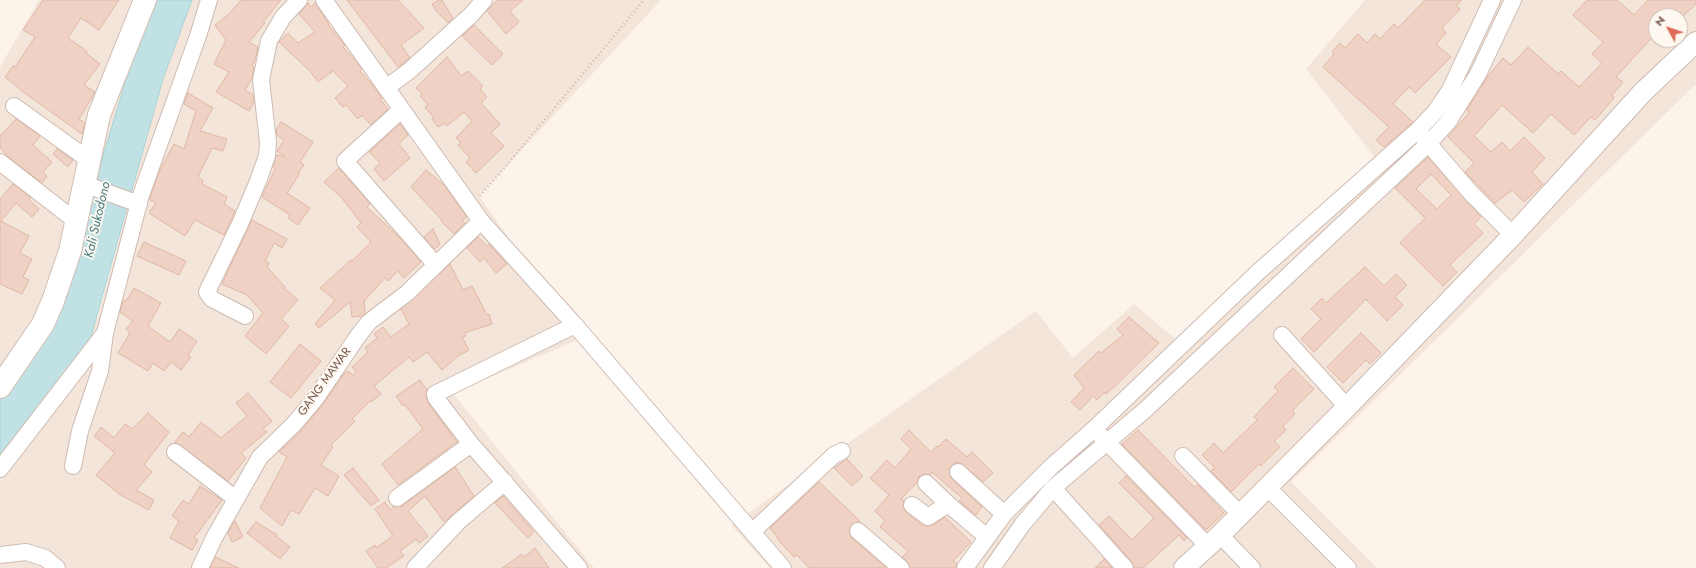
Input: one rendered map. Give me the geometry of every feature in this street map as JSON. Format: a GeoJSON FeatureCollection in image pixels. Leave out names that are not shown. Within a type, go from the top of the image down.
{"type":"FeatureCollection","features":[{"type":"Feature","properties":{"kind":"main road"},"geometry":{"type":"LineString","coordinates":[[0,387],[43,324],[70,251],[87,186],[88,160],[100,115],[145,0]]}},
{"type":"Feature","properties":{"kind":"street"},"geometry":{"type":"LineString","coordinates":[[72,466],[80,431],[100,371],[105,333],[136,203],[209,0]]}},
{"type":"Feature","properties":{"kind":"street"},"geometry":{"type":"LineString","coordinates":[[245,316],[212,299],[208,292],[243,217],[267,156],[268,142],[261,80],[269,41],[283,18],[299,0]]}},
{"type":"Feature","properties":{"kind":"street"},"geometry":{"type":"LineString","coordinates":[[324,0],[481,221],[575,325],[782,568]]}},
{"type":"Feature","properties":{"kind":"street"},"geometry":{"type":"LineString","coordinates":[[386,88],[409,72],[484,0]]}},
{"type":"Feature","properties":{"kind":"street"},"geometry":{"type":"LineString","coordinates":[[1101,436],[1145,410],[1423,137],[1435,112],[1445,99],[1492,0]]}},
{"type":"Feature","properties":{"kind":"street"},"geometry":{"type":"LineString","coordinates":[[965,568],[1004,514],[1101,436],[1257,273],[1423,137],[1448,122],[1459,108],[1478,74],[1514,0]]}},
{"type":"Feature","properties":{"kind":"street"},"geometry":{"type":"LineString","coordinates":[[1184,568],[1347,407],[1513,235],[1643,92],[1696,42]]}},
{"type":"Feature","properties":{"kind":"street"},"geometry":{"type":"LineString","coordinates":[[14,106],[88,160]]}},
{"type":"Feature","properties":{"kind":"street"},"geometry":{"type":"LineString","coordinates":[[401,110],[345,161],[436,265]]}},
{"type":"Feature","properties":{"kind":"street"},"geometry":{"type":"LineString","coordinates":[[1423,137],[1470,192],[1513,235]]}},
{"type":"Feature","properties":{"kind":"street"},"geometry":{"type":"LineString","coordinates":[[0,162],[77,222]]}},
{"type":"Feature","properties":{"kind":"street"},"geometry":{"type":"LineString","coordinates":[[87,186],[136,203]]}},
{"type":"Feature","properties":{"kind":"street","name":"GANG MAWAR"},"geometry":{"type":"LineString","coordinates":[[200,568],[260,457],[294,424],[316,398],[369,322],[407,293],[481,221]]}},
{"type":"Feature","properties":{"kind":"street"},"geometry":{"type":"LineString","coordinates":[[574,566],[505,482],[471,444],[436,398],[436,392],[575,325]]}},
{"type":"Feature","properties":{"kind":"street"},"geometry":{"type":"LineString","coordinates":[[0,469],[105,333]]}},
{"type":"Feature","properties":{"kind":"street"},"geometry":{"type":"LineString","coordinates":[[1282,335],[1347,407]]}},
{"type":"Feature","properties":{"kind":"street"},"geometry":{"type":"LineString","coordinates":[[1101,436],[1214,540],[1252,568]]}},
{"type":"Feature","properties":{"kind":"street"},"geometry":{"type":"LineString","coordinates":[[397,498],[471,444]]}},
{"type":"Feature","properties":{"kind":"street"},"geometry":{"type":"LineString","coordinates":[[752,532],[834,455],[842,451]]}},
{"type":"Feature","properties":{"kind":"street"},"geometry":{"type":"LineString","coordinates":[[175,452],[236,499]]}},
{"type":"Feature","properties":{"kind":"street"},"geometry":{"type":"LineString","coordinates":[[1183,456],[1240,514]]}},
{"type":"Feature","properties":{"kind":"street"},"geometry":{"type":"LineString","coordinates":[[992,568],[1022,525],[1054,488],[1060,470]]}},
{"type":"Feature","properties":{"kind":"street"},"geometry":{"type":"LineString","coordinates":[[958,472],[1004,514]]}},
{"type":"Feature","properties":{"kind":"street"},"geometry":{"type":"LineString","coordinates":[[415,568],[459,521],[505,482]]}},
{"type":"Feature","properties":{"kind":"street"},"geometry":{"type":"LineString","coordinates":[[926,483],[987,538]]}},
{"type":"Feature","properties":{"kind":"street"},"geometry":{"type":"LineString","coordinates":[[1267,487],[1348,568]]}},
{"type":"Feature","properties":{"kind":"street"},"geometry":{"type":"LineString","coordinates":[[1054,488],[1125,568]]}},
{"type":"Feature","properties":{"kind":"street"},"geometry":{"type":"LineString","coordinates":[[912,505],[928,517],[948,504]]}},
{"type":"Feature","properties":{"kind":"street"},"geometry":{"type":"LineString","coordinates":[[858,531],[901,568]]}},
{"type":"Feature","properties":{"kind":"street"},"geometry":{"type":"LineString","coordinates":[[0,555],[26,552],[45,558],[57,568]]}},
{"type":"Feature","properties":{"kind":"path"},"geometry":{"type":"LineString","coordinates":[[470,206],[502,171],[644,0]]}},
{"type":"Feature","properties":{"kind":"shaded area"},"geometry":{"type":"Polygon","coordinates":[[[39,0],[150,0],[78,239],[0,390],[0,67],[39,0]]]}},
{"type":"Feature","properties":{"kind":"shaded area"},"geometry":{"type":"Polygon","coordinates":[[[192,0],[661,0],[479,196],[580,339],[453,393],[594,568],[0,568],[0,460],[98,316],[163,79],[192,0]]]}},
{"type":"Feature","properties":{"kind":"shaded area"},"geometry":{"type":"Polygon","coordinates":[[[1365,0],[1696,0],[1696,84],[1291,482],[1377,568],[770,568],[731,525],[1036,311],[1073,358],[1134,304],[1179,342],[1375,158],[1306,69],[1365,0]]]}},
{"type":"Feature","properties":{"kind":"water","name":"Kali Sukodono"},"geometry":{"type":"Polygon","coordinates":[[[150,0],[192,0],[163,79],[90,340],[0,460],[0,390],[78,239],[150,0]]]}},
{"type":"Feature","properties":{"kind":"building"},"geometry":{"type":"Polygon","coordinates":[[[43,0],[119,0],[99,30],[81,18],[68,38],[87,51],[86,53],[100,64],[84,85],[95,92],[79,119],[85,123],[82,134],[5,77],[13,66],[15,67],[35,37],[23,30],[43,0]]]}},
{"type":"Feature","properties":{"kind":"building"},"geometry":{"type":"Polygon","coordinates":[[[241,0],[281,0],[263,22],[265,23],[249,42],[258,47],[252,66],[254,67],[252,78],[245,90],[253,95],[254,102],[249,111],[216,92],[229,72],[214,64],[226,40],[215,25],[229,14],[241,0]]]}},
{"type":"Feature","properties":{"kind":"building"},"geometry":{"type":"Polygon","coordinates":[[[347,0],[398,0],[424,28],[401,45],[410,58],[398,67],[347,0]]]}},
{"type":"Feature","properties":{"kind":"building"},"geometry":{"type":"Polygon","coordinates":[[[442,0],[453,18],[448,23],[437,12],[432,4],[442,0]]]}},
{"type":"Feature","properties":{"kind":"building"},"geometry":{"type":"Polygon","coordinates":[[[497,0],[523,0],[510,11],[519,22],[506,34],[487,11],[497,0]]]}},
{"type":"Feature","properties":{"kind":"building"},"geometry":{"type":"Polygon","coordinates":[[[1425,0],[1462,0],[1456,6],[1460,9],[1442,28],[1446,33],[1436,44],[1451,57],[1415,93],[1409,87],[1393,104],[1413,122],[1384,147],[1376,140],[1389,127],[1323,67],[1334,54],[1332,52],[1340,43],[1345,48],[1358,34],[1367,43],[1375,34],[1380,39],[1394,24],[1398,28],[1425,0]]]}},
{"type":"Feature","properties":{"kind":"building"},"geometry":{"type":"Polygon","coordinates":[[[1587,0],[1617,0],[1634,15],[1648,0],[1696,0],[1696,4],[1688,11],[1688,8],[1648,8],[1648,42],[1616,77],[1623,82],[1612,95],[1614,98],[1595,120],[1591,117],[1574,135],[1551,114],[1533,133],[1502,105],[1474,136],[1491,152],[1502,142],[1510,151],[1524,137],[1545,158],[1532,172],[1543,184],[1524,202],[1512,190],[1495,203],[1465,172],[1474,163],[1448,137],[1469,113],[1467,110],[1488,76],[1503,58],[1511,65],[1528,47],[1558,74],[1561,71],[1579,87],[1602,63],[1592,54],[1603,42],[1573,15],[1587,0]]]}},
{"type":"Feature","properties":{"kind":"building"},"geometry":{"type":"Polygon","coordinates":[[[308,3],[311,7],[315,3],[329,24],[328,25],[345,45],[343,47],[362,69],[360,71],[382,98],[380,99],[388,109],[371,125],[362,115],[358,119],[346,105],[343,107],[335,98],[348,86],[333,71],[318,82],[310,71],[279,42],[288,33],[298,43],[315,32],[299,14],[308,3]]]}},
{"type":"Feature","properties":{"kind":"building"},"geometry":{"type":"Polygon","coordinates":[[[474,25],[503,54],[492,65],[462,36],[474,25]]]}},
{"type":"Feature","properties":{"kind":"building"},"geometry":{"type":"Polygon","coordinates":[[[447,57],[461,76],[468,71],[483,86],[480,89],[487,97],[481,103],[500,124],[491,133],[504,146],[476,173],[466,162],[470,158],[458,145],[461,143],[456,138],[472,121],[464,112],[447,126],[444,123],[438,127],[432,119],[434,118],[425,107],[428,105],[420,96],[422,94],[416,88],[447,57]]]}},
{"type":"Feature","properties":{"kind":"building"},"geometry":{"type":"Polygon","coordinates":[[[188,93],[213,108],[200,131],[227,139],[223,151],[212,148],[198,177],[203,181],[202,184],[227,197],[224,204],[235,211],[224,235],[195,220],[185,236],[149,213],[156,203],[150,200],[150,198],[160,170],[174,144],[184,149],[196,111],[184,104],[188,93]]]}},
{"type":"Feature","properties":{"kind":"building"},"geometry":{"type":"Polygon","coordinates":[[[16,119],[40,136],[33,145],[52,162],[43,172],[47,176],[42,183],[7,156],[0,147],[0,136],[16,119]]]}},
{"type":"Feature","properties":{"kind":"building"},"geometry":{"type":"Polygon","coordinates":[[[281,122],[313,142],[300,162],[304,165],[298,174],[299,175],[287,193],[310,208],[298,225],[288,218],[290,215],[262,197],[275,169],[273,167],[276,156],[278,155],[285,157],[277,151],[284,140],[277,135],[276,130],[281,122]]]}},
{"type":"Feature","properties":{"kind":"building"},"geometry":{"type":"Polygon","coordinates":[[[400,124],[408,135],[399,144],[410,158],[384,181],[374,169],[380,163],[369,152],[400,124]]]}},
{"type":"Feature","properties":{"kind":"building"},"geometry":{"type":"Polygon","coordinates":[[[57,149],[73,160],[68,167],[53,154],[57,149]]]}},
{"type":"Feature","properties":{"kind":"building"},"geometry":{"type":"Polygon","coordinates":[[[1428,157],[1481,217],[1474,224],[1483,233],[1450,265],[1457,272],[1443,286],[1400,243],[1425,218],[1395,188],[1428,157]],[[1431,174],[1416,189],[1437,209],[1451,195],[1431,174]]]}},
{"type":"Feature","properties":{"kind":"building"},"geometry":{"type":"Polygon","coordinates":[[[339,168],[370,204],[367,207],[398,236],[421,262],[404,278],[398,271],[388,281],[385,278],[364,301],[365,313],[362,316],[352,317],[350,302],[319,328],[315,324],[335,300],[320,288],[351,260],[352,261],[371,242],[357,227],[361,223],[341,197],[324,182],[339,168]]]}},
{"type":"Feature","properties":{"kind":"building"},"geometry":{"type":"Polygon","coordinates":[[[426,170],[444,185],[467,217],[462,221],[465,223],[454,234],[411,187],[426,170]]]}},
{"type":"Feature","properties":{"kind":"building"},"geometry":{"type":"Polygon","coordinates":[[[13,184],[31,198],[29,200],[39,209],[32,217],[16,203],[1,221],[29,236],[20,253],[32,259],[23,277],[29,280],[22,294],[0,284],[0,199],[13,184]]]}},
{"type":"Feature","properties":{"kind":"building"},"geometry":{"type":"Polygon","coordinates":[[[252,220],[287,239],[282,248],[274,243],[265,261],[269,263],[267,267],[285,287],[284,288],[298,300],[281,319],[289,326],[266,354],[245,336],[263,313],[247,295],[222,284],[252,220]]]}},
{"type":"Feature","properties":{"kind":"building"},"geometry":{"type":"Polygon","coordinates":[[[433,229],[440,244],[435,249],[424,237],[433,229]]]}},
{"type":"Feature","properties":{"kind":"building"},"geometry":{"type":"Polygon","coordinates":[[[478,237],[487,246],[489,244],[507,264],[496,273],[484,258],[480,262],[467,248],[478,237]]]}},
{"type":"Feature","properties":{"kind":"building"},"geometry":{"type":"Polygon","coordinates":[[[144,242],[186,261],[179,275],[137,256],[144,242]]]}},
{"type":"Feature","properties":{"kind":"building"},"geometry":{"type":"Polygon","coordinates":[[[450,264],[463,290],[472,286],[487,315],[489,314],[492,324],[464,333],[466,336],[462,337],[469,350],[458,356],[442,370],[427,352],[413,362],[409,357],[374,386],[381,394],[371,402],[370,401],[352,419],[355,421],[331,445],[333,447],[321,465],[339,476],[328,496],[315,488],[299,514],[291,510],[282,526],[260,508],[287,457],[279,452],[301,431],[323,404],[344,374],[347,371],[353,375],[356,372],[352,367],[368,352],[365,348],[377,338],[374,334],[383,327],[391,337],[409,324],[401,309],[450,264]]]}},
{"type":"Feature","properties":{"kind":"building"},"geometry":{"type":"Polygon","coordinates":[[[1365,267],[1384,286],[1396,274],[1407,285],[1395,297],[1403,305],[1387,321],[1366,299],[1314,352],[1301,339],[1321,319],[1311,309],[1322,298],[1326,303],[1365,267]]]}},
{"type":"Feature","properties":{"kind":"building"},"geometry":{"type":"Polygon","coordinates":[[[134,288],[161,303],[148,326],[168,341],[171,341],[179,329],[197,341],[188,355],[191,357],[181,370],[171,362],[164,371],[153,363],[148,371],[118,353],[130,333],[126,329],[133,321],[120,312],[123,300],[126,301],[134,288]]]}},
{"type":"Feature","properties":{"kind":"building"},"geometry":{"type":"Polygon","coordinates":[[[1129,317],[1159,343],[1106,394],[1105,392],[1097,400],[1093,396],[1080,410],[1071,402],[1084,388],[1074,375],[1099,351],[1101,353],[1123,335],[1117,329],[1129,317]]]}},
{"type":"Feature","properties":{"kind":"building"},"geometry":{"type":"Polygon","coordinates":[[[1361,333],[1381,353],[1370,364],[1366,360],[1343,383],[1327,367],[1361,333]]]}},
{"type":"Feature","properties":{"kind":"building"},"geometry":{"type":"Polygon","coordinates":[[[300,344],[321,361],[291,398],[270,382],[300,344]]]}},
{"type":"Feature","properties":{"kind":"building"},"geometry":{"type":"Polygon","coordinates":[[[1293,368],[1314,389],[1292,411],[1295,414],[1283,426],[1286,430],[1274,441],[1280,447],[1261,466],[1259,464],[1231,492],[1211,471],[1215,468],[1202,455],[1214,443],[1223,453],[1257,420],[1254,417],[1278,391],[1274,387],[1293,368]]]}},
{"type":"Feature","properties":{"kind":"building"},"geometry":{"type":"Polygon","coordinates":[[[420,380],[427,390],[426,396],[428,403],[457,442],[398,485],[382,464],[423,429],[405,405],[403,406],[396,396],[420,380]]]}},
{"type":"Feature","properties":{"kind":"building"},"geometry":{"type":"Polygon","coordinates":[[[248,393],[272,421],[263,429],[267,432],[241,453],[246,458],[228,481],[175,442],[183,432],[189,437],[201,422],[221,438],[247,416],[236,403],[248,393]]]}},
{"type":"Feature","properties":{"kind":"building"},"geometry":{"type":"Polygon","coordinates":[[[148,413],[169,432],[144,465],[152,472],[136,490],[154,500],[149,510],[119,494],[96,475],[115,453],[94,436],[101,427],[114,438],[125,424],[132,429],[148,413]]]}},
{"type":"Feature","properties":{"kind":"building"},"geometry":{"type":"Polygon","coordinates":[[[909,430],[931,452],[946,439],[967,457],[972,452],[993,473],[983,482],[960,463],[955,463],[949,470],[952,479],[982,507],[976,515],[959,501],[962,498],[932,472],[930,475],[924,474],[919,476],[917,482],[901,499],[904,501],[903,508],[906,512],[922,525],[933,525],[945,517],[971,542],[953,561],[957,564],[956,568],[910,568],[907,561],[902,557],[908,551],[880,527],[885,521],[875,511],[889,495],[870,478],[887,460],[895,468],[911,449],[901,439],[909,430]]]}},
{"type":"Feature","properties":{"kind":"building"},"geometry":{"type":"Polygon","coordinates":[[[1138,430],[1194,487],[1198,485],[1224,513],[1206,530],[1122,444],[1138,430]]]}},
{"type":"Feature","properties":{"kind":"building"},"geometry":{"type":"Polygon","coordinates":[[[847,459],[863,476],[852,486],[834,468],[847,459]]]}},
{"type":"Feature","properties":{"kind":"building"},"geometry":{"type":"Polygon","coordinates":[[[455,467],[474,496],[444,522],[425,496],[408,511],[428,536],[419,543],[416,539],[400,551],[404,556],[386,568],[378,568],[366,551],[375,545],[376,548],[393,536],[375,509],[385,502],[390,510],[393,507],[402,506],[455,467]]]}},
{"type":"Feature","properties":{"kind":"building"},"geometry":{"type":"Polygon","coordinates":[[[353,468],[379,500],[371,506],[344,475],[353,468]]]}},
{"type":"Feature","properties":{"kind":"building"},"geometry":{"type":"Polygon","coordinates":[[[1126,476],[1187,538],[1184,541],[1179,535],[1143,568],[1134,568],[1132,562],[1099,525],[1109,516],[1132,540],[1154,518],[1119,483],[1126,476]]]}},
{"type":"Feature","properties":{"kind":"building"},"geometry":{"type":"Polygon","coordinates":[[[819,482],[860,521],[851,525],[849,530],[852,538],[886,568],[809,568],[797,555],[794,557],[777,539],[778,538],[770,528],[819,482]]]}},
{"type":"Feature","properties":{"kind":"building"},"geometry":{"type":"Polygon","coordinates":[[[200,486],[222,500],[194,538],[198,540],[192,550],[170,538],[179,521],[172,516],[183,500],[189,504],[200,486]]]}},
{"type":"Feature","properties":{"kind":"building"},"geometry":{"type":"Polygon","coordinates":[[[503,496],[534,532],[528,538],[495,503],[503,496]]]}},
{"type":"Feature","properties":{"kind":"building"},"geometry":{"type":"Polygon","coordinates":[[[235,521],[243,537],[232,542],[228,533],[235,521]]]}},
{"type":"Feature","properties":{"kind":"building"},"geometry":{"type":"Polygon","coordinates":[[[256,522],[277,535],[276,536],[290,547],[280,559],[247,533],[256,522]]]}},
{"type":"Feature","properties":{"kind":"building"},"geometry":{"type":"Polygon","coordinates":[[[535,548],[549,568],[502,568],[522,554],[524,557],[535,548]]]}},
{"type":"Feature","properties":{"kind":"building"},"geometry":{"type":"Polygon","coordinates":[[[215,557],[239,568],[210,568],[215,557]]]}},
{"type":"Feature","properties":{"kind":"building"},"geometry":{"type":"Polygon","coordinates":[[[1104,559],[1112,568],[1095,568],[1104,559]]]}}]}
